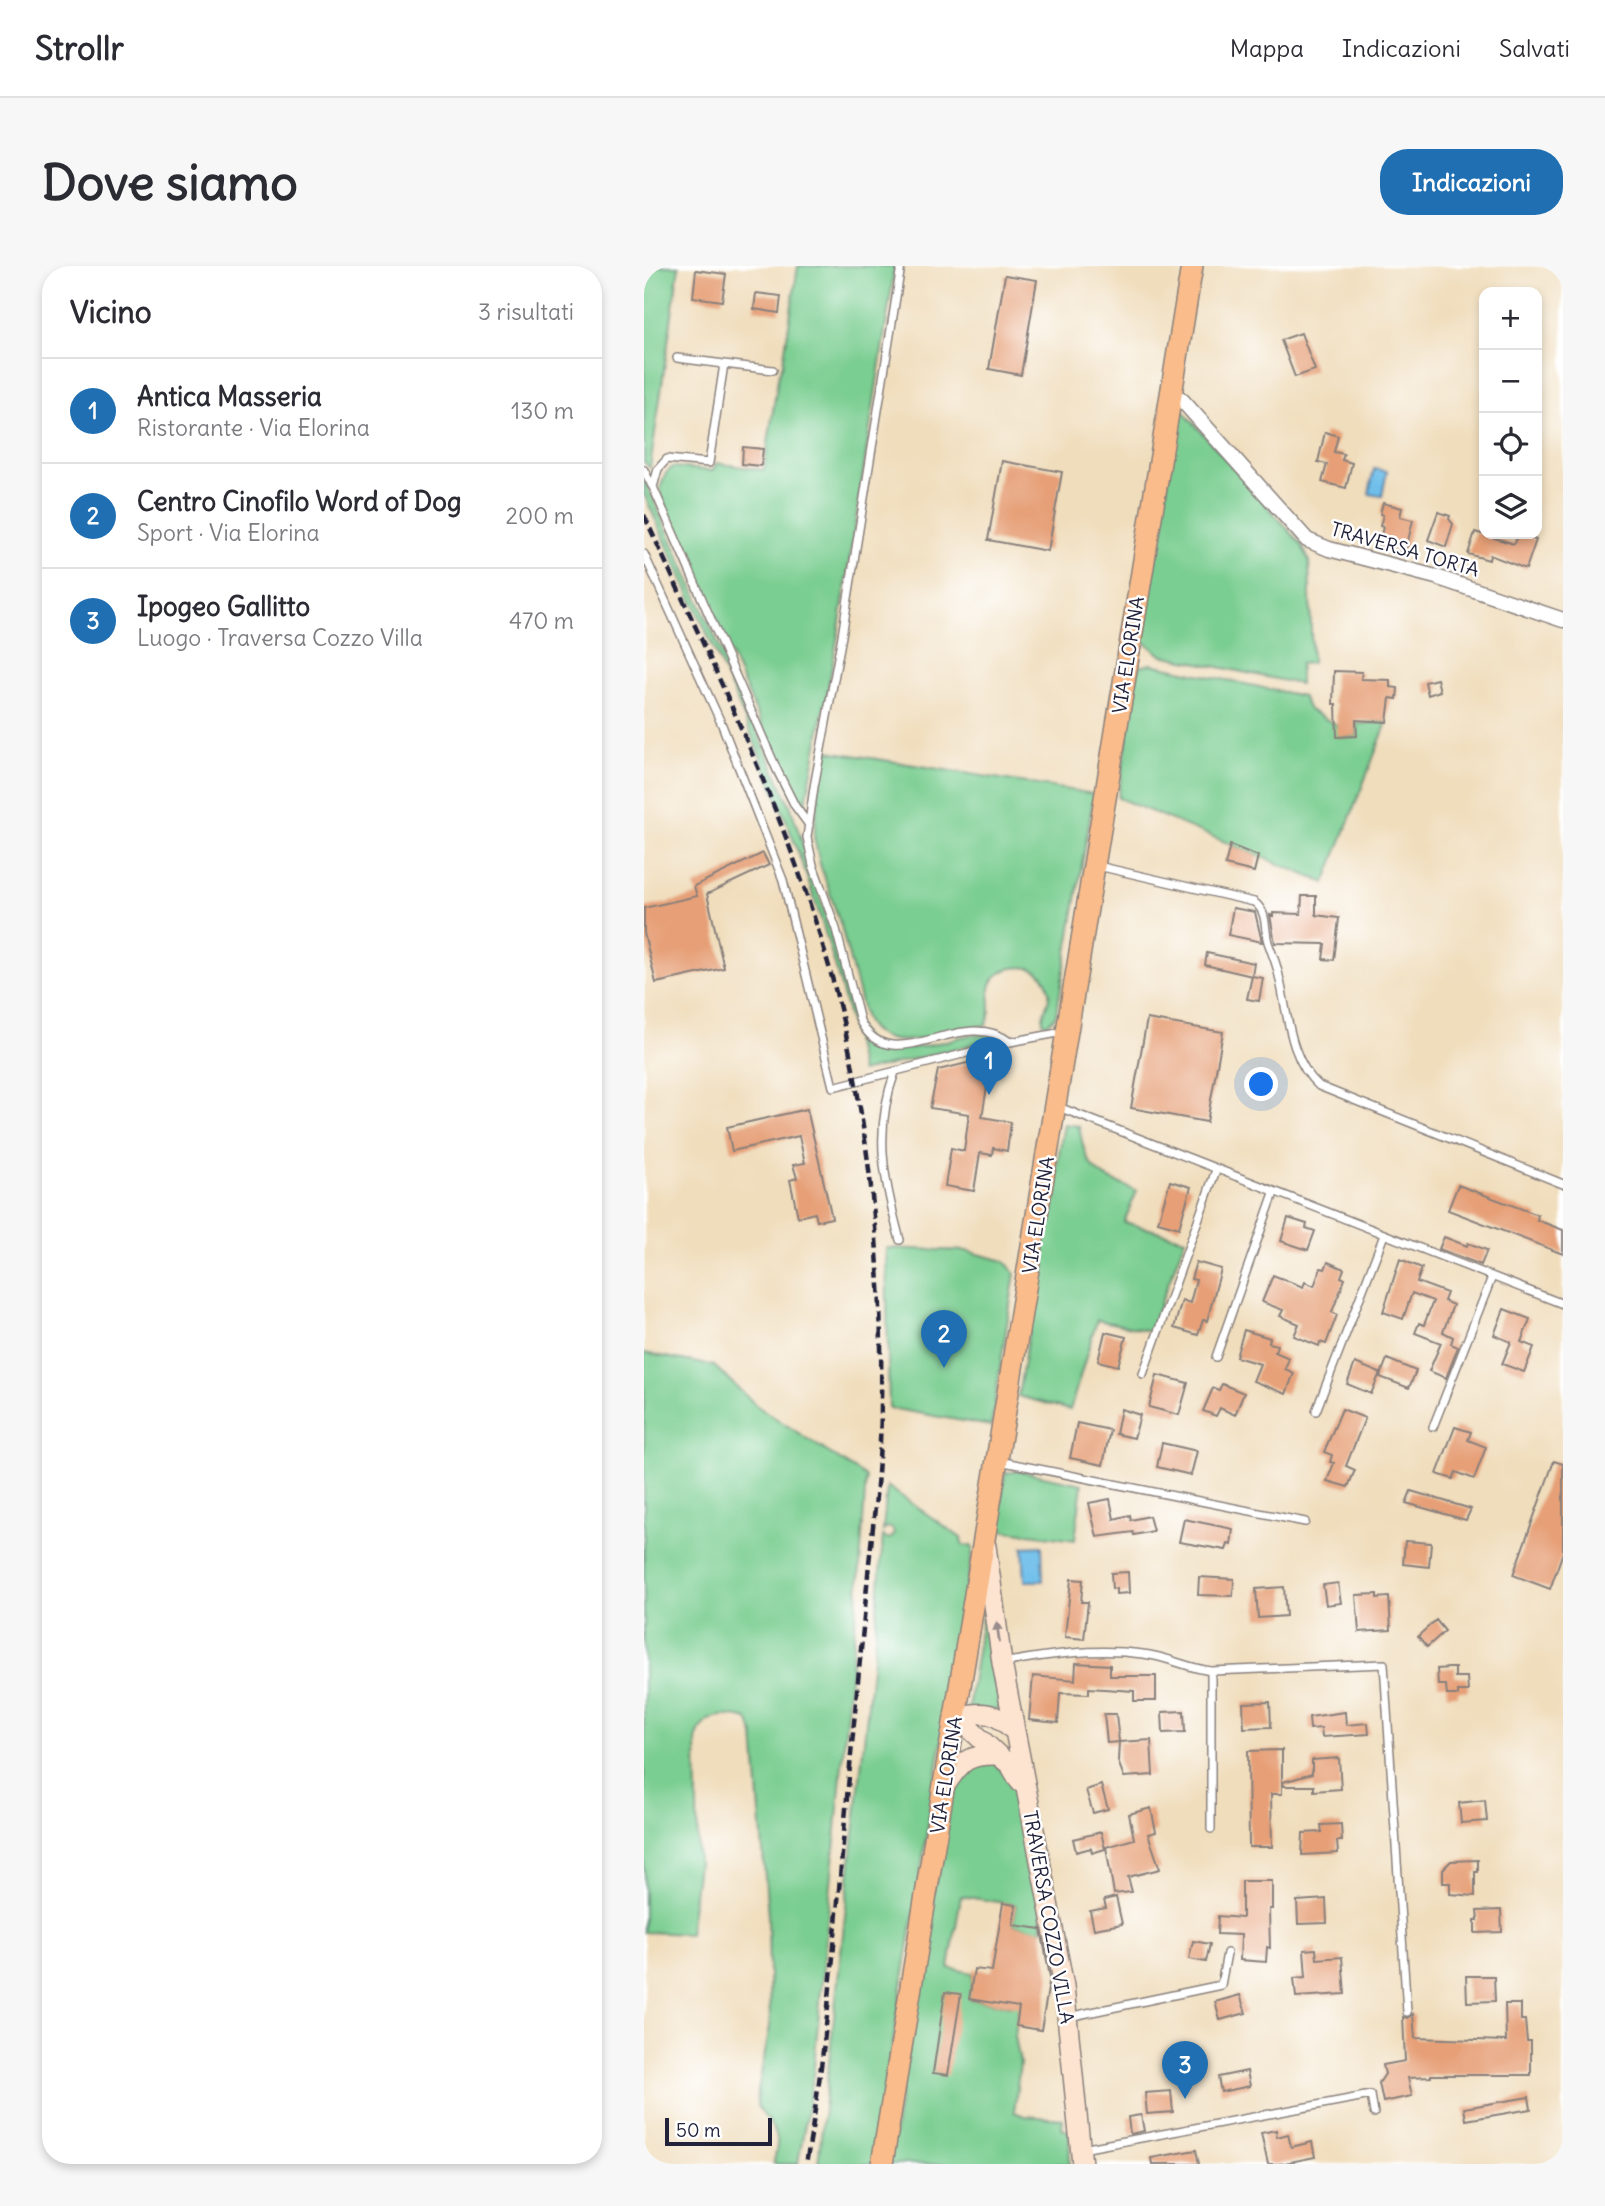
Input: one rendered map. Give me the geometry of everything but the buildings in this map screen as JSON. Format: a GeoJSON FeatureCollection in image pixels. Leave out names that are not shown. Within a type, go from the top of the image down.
{"type":"FeatureCollection","features":[{"type":"Feature","properties":{"kind":"main road","name":"VIA ELORINA"},"geometry":{"type":"LineString","coordinates":[[882,2164],[1192,266]]}},
{"type":"Feature","properties":{"kind":"street","name":"TRAVERSA TORTA"},"geometry":{"type":"LineString","coordinates":[[1171,393],[1181,399],[1307,540],[1329,549],[1436,576],[1563,620]]}},
{"type":"Feature","properties":{"kind":"street","name":"TRAVERSA COZZO VILLA"},"geometry":{"type":"LineString","coordinates":[[985,1539],[1002,1663],[1064,1986],[1081,2157]]}},
{"type":"Feature","properties":{"kind":"street"},"geometry":{"type":"LineString","coordinates":[[956,1716],[986,1712],[998,1716],[1015,1732]]}},
{"type":"Feature","properties":{"kind":"street"},"geometry":{"type":"LineString","coordinates":[[956,1716],[1010,1765],[1027,1796]]}},
{"type":"Feature","properties":{"kind":"street"},"geometry":{"type":"LineString","coordinates":[[944,1787],[958,1765],[982,1755],[998,1755]]}},
{"type":"Feature","properties":{"kind":"lane"},"geometry":{"type":"LineString","coordinates":[[901,266],[807,837],[813,864],[836,929],[860,1021],[866,1033],[876,1041],[891,1046],[906,1046],[974,1030],[991,1031],[1010,1042]]}},
{"type":"Feature","properties":{"kind":"lane"},"geometry":{"type":"LineString","coordinates":[[677,358],[773,370]]}},
{"type":"Feature","properties":{"kind":"lane"},"geometry":{"type":"LineString","coordinates":[[653,487],[658,469],[667,459],[709,463],[724,364]]}},
{"type":"Feature","properties":{"kind":"lane"},"geometry":{"type":"LineString","coordinates":[[644,470],[777,770],[795,806],[809,825]]}},
{"type":"Feature","properties":{"kind":"lane"},"geometry":{"type":"LineString","coordinates":[[644,554],[722,725],[777,862],[833,1087],[1010,1042],[1067,1031]]}},
{"type":"Feature","properties":{"kind":"lane"},"geometry":{"type":"LineString","coordinates":[[1094,865],[1254,902],[1264,913],[1268,940],[1277,967],[1296,1053],[1310,1077],[1319,1086],[1563,1184]]}},
{"type":"Feature","properties":{"kind":"lane"},"geometry":{"type":"LineString","coordinates":[[895,1072],[887,1095],[882,1133],[886,1187],[901,1240]]}},
{"type":"Feature","properties":{"kind":"lane"},"geometry":{"type":"LineString","coordinates":[[1055,1106],[1563,1304]]}},
{"type":"Feature","properties":{"kind":"lane"},"geometry":{"type":"LineString","coordinates":[[1143,1374],[1216,1170]]}},
{"type":"Feature","properties":{"kind":"lane"},"geometry":{"type":"LineString","coordinates":[[1216,1357],[1274,1193]]}},
{"type":"Feature","properties":{"kind":"lane"},"geometry":{"type":"LineString","coordinates":[[1316,1412],[1384,1235]]}},
{"type":"Feature","properties":{"kind":"lane"},"geometry":{"type":"LineString","coordinates":[[1433,1427],[1492,1277]]}},
{"type":"Feature","properties":{"kind":"lane"},"geometry":{"type":"LineString","coordinates":[[998,1461],[1306,1522]]}},
{"type":"Feature","properties":{"kind":"lane"},"geometry":{"type":"LineString","coordinates":[[1002,1663],[1076,1652],[1143,1654],[1211,1671],[1384,1664],[1407,2012]]}},
{"type":"Feature","properties":{"kind":"lane"},"geometry":{"type":"LineString","coordinates":[[1210,1829],[1211,1671]]}},
{"type":"Feature","properties":{"kind":"lane"},"geometry":{"type":"LineString","coordinates":[[1068,2017],[1221,1985],[1227,1953]]}},
{"type":"Feature","properties":{"kind":"lane"},"geometry":{"type":"LineString","coordinates":[[1081,2157],[1371,2095],[1374,2113]]}},
{"type":"Feature","properties":{"kind":"green space"},"geometry":{"type":"Polygon","coordinates":[[[644,266],[679,266],[650,468],[644,462],[644,266]]]}},
{"type":"Feature","properties":{"kind":"green space"},"geometry":{"type":"Polygon","coordinates":[[[798,266],[895,266],[838,635],[806,802],[801,803],[781,769],[660,493],[665,475],[673,467],[713,471],[716,463],[764,470],[798,266]]]}},
{"type":"Feature","properties":{"kind":"green space"},"geometry":{"type":"Polygon","coordinates":[[[1182,410],[1301,544],[1309,560],[1312,663],[1300,664],[1300,684],[1161,655],[1142,640],[1179,413],[1182,410]]]}},
{"type":"Feature","properties":{"kind":"green space"},"geometry":{"type":"Polygon","coordinates":[[[644,478],[790,805],[828,922],[856,1025],[865,1038],[878,1046],[892,1049],[908,1049],[974,1035],[993,1036],[995,1039],[861,1072],[844,996],[797,849],[739,706],[644,494],[644,478]]]}},
{"type":"Feature","properties":{"kind":"green space"},"geometry":{"type":"Polygon","coordinates":[[[1151,664],[1302,696],[1309,710],[1337,725],[1338,737],[1357,736],[1357,724],[1387,722],[1325,883],[1118,798],[1139,666],[1151,664]]]}},
{"type":"Feature","properties":{"kind":"green space"},"geometry":{"type":"Polygon","coordinates":[[[828,751],[1094,794],[1058,1005],[1055,1017],[1047,1024],[1043,1022],[1049,1000],[1046,982],[1035,970],[1018,967],[1008,969],[993,981],[986,1025],[903,1041],[888,1039],[875,1032],[865,1019],[814,837],[819,787],[828,751]]]}},
{"type":"Feature","properties":{"kind":"green space"},"geometry":{"type":"Polygon","coordinates":[[[1064,1124],[1079,1126],[1086,1153],[1095,1169],[1111,1180],[1137,1191],[1124,1222],[1185,1239],[1150,1331],[1097,1320],[1070,1410],[1018,1396],[1064,1124]]]}},
{"type":"Feature","properties":{"kind":"green space"},"geometry":{"type":"Polygon","coordinates":[[[886,1248],[967,1251],[1004,1261],[1015,1273],[991,1426],[889,1408],[886,1248]]]}},
{"type":"Feature","properties":{"kind":"green space"},"geometry":{"type":"Polygon","coordinates":[[[644,1353],[714,1366],[757,1406],[866,1477],[859,1581],[813,2077],[798,2164],[773,2164],[777,2138],[757,2106],[770,2027],[768,1916],[754,1735],[748,1719],[715,1717],[703,1725],[696,1741],[698,1864],[689,1934],[644,1932],[644,1353]]]}},
{"type":"Feature","properties":{"kind":"green space"},"geometry":{"type":"Polygon","coordinates":[[[1019,1471],[1082,1484],[1075,1540],[998,1530],[1005,1473],[1019,1471]]]}},
{"type":"Feature","properties":{"kind":"green space"},"geometry":{"type":"Polygon","coordinates":[[[887,1486],[961,1538],[962,1544],[971,1545],[973,1549],[873,2164],[818,2164],[874,1649],[883,1536],[888,1539],[893,1537],[894,1533],[892,1528],[887,1527],[883,1531],[887,1486]]]}},
{"type":"Feature","properties":{"kind":"green space"},"geometry":{"type":"Polygon","coordinates":[[[983,1612],[986,1612],[1006,1710],[968,1709],[983,1612]]]}},
{"type":"Feature","properties":{"kind":"green space"},"geometry":{"type":"Polygon","coordinates":[[[993,1762],[1014,1782],[1042,1912],[1042,1930],[1013,1925],[1016,1905],[961,1896],[949,1968],[973,1973],[970,1999],[1010,2006],[1019,2004],[1015,2036],[1020,2063],[1014,2112],[1025,2116],[1063,2119],[1062,2129],[1069,2131],[1070,2164],[889,2164],[950,1793],[963,1769],[993,1762]]]}},
{"type":"Feature","properties":{"kind":"water"},"geometry":{"type":"Polygon","coordinates":[[[1374,469],[1387,471],[1382,496],[1369,494],[1374,469]]]}},
{"type":"Feature","properties":{"kind":"water"},"geometry":{"type":"Polygon","coordinates":[[[1042,1546],[1043,1581],[1025,1581],[1023,1547],[1042,1546]]]}},
{"type":"Feature","properties":{"kind":"railway"},"geometry":{"type":"LineString","coordinates":[[644,515],[758,768],[807,897],[845,1030],[862,1122],[874,1215],[881,1355],[879,1462],[827,2016],[806,2164]]}},
{"type":"Feature","properties":{"kind":"place","name":"Antica Masseria"},"geometry":{"type":"Point","coordinates":[989,1095]}},
{"type":"Feature","properties":{"kind":"place","name":"Centro Cinofilo Word of Dog"},"geometry":{"type":"Point","coordinates":[944,1368]}},
{"type":"Feature","properties":{"kind":"place","name":"Ipogeo Gallitto"},"geometry":{"type":"Point","coordinates":[1185,2099]}}]}
